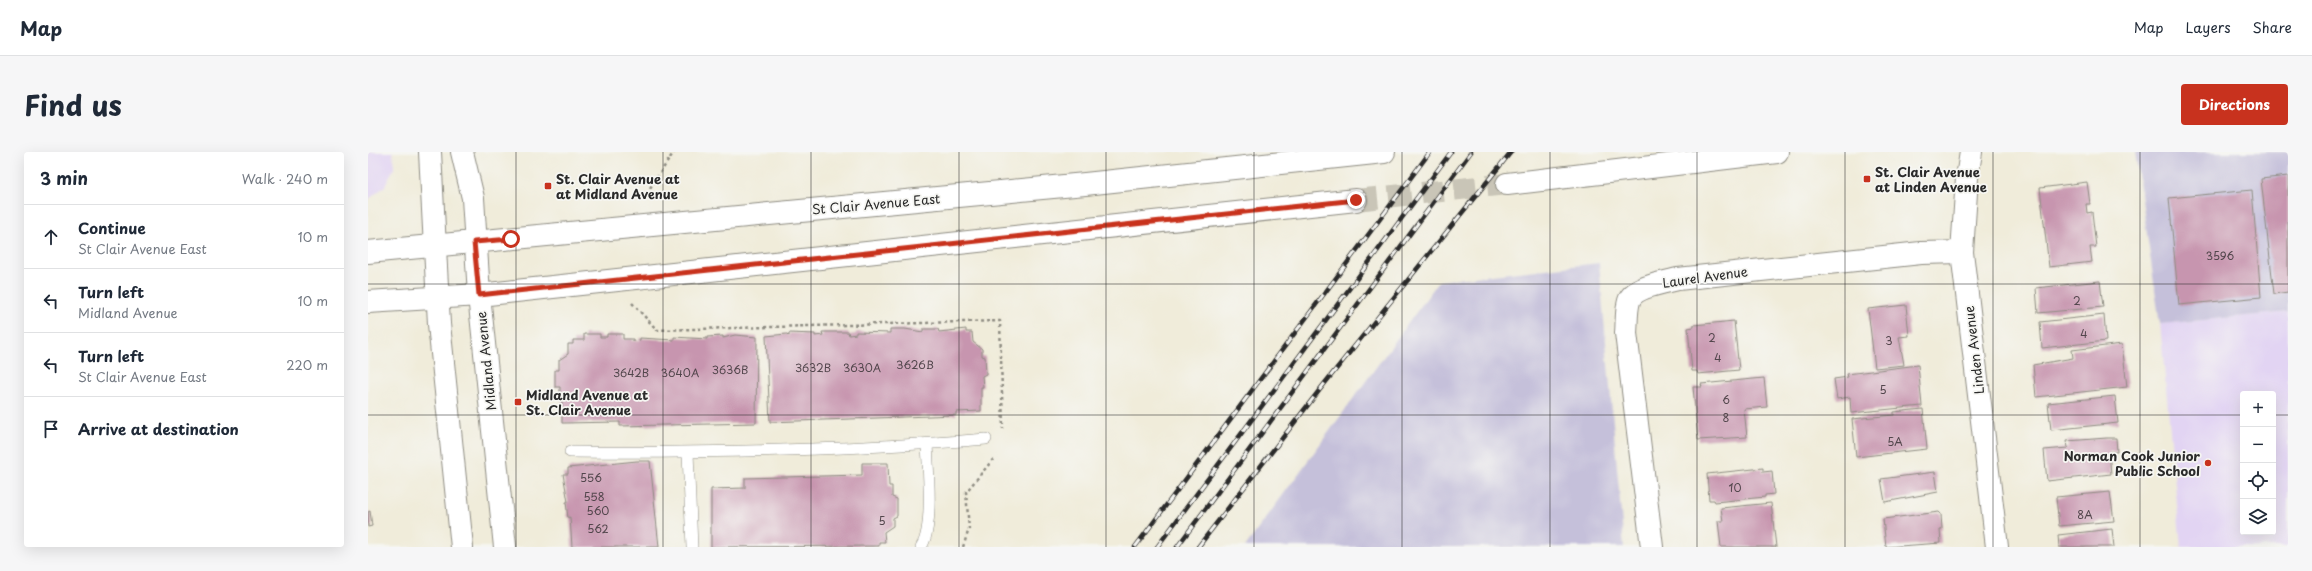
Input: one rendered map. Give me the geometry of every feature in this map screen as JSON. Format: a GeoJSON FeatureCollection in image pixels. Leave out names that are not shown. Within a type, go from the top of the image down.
{"type":"FeatureCollection","features":[{"type":"Feature","properties":{"kind":"main road"},"geometry":{"type":"LineString","coordinates":[[430,152],[437,299],[462,547]]}},
{"type":"Feature","properties":{"kind":"main road","name":"Midland Avenue"},"geometry":{"type":"LineString","coordinates":[[462,152],[473,198],[474,242],[505,547]]}},
{"type":"Feature","properties":{"kind":"main road","name":"St Clair Avenue East"},"geometry":{"type":"LineString","coordinates":[[368,252],[1085,184],[1384,152]]}},
{"type":"Feature","properties":{"kind":"main road"},"geometry":{"type":"LineString","coordinates":[[1507,184],[1777,152]]}},
{"type":"Feature","properties":{"kind":"main road","name":"Linden Avenue"},"geometry":{"type":"LineString","coordinates":[[1971,152],[1967,178],[1962,252],[1996,547]]}},
{"type":"Feature","properties":{"kind":"main road"},"geometry":{"type":"LineString","coordinates":[[368,302],[437,299],[479,295],[1356,200]]}},
{"type":"Feature","properties":{"kind":"main road","name":"Laurel Avenue"},"geometry":{"type":"LineString","coordinates":[[1652,547],[1626,333],[1629,301],[1634,294],[1652,285],[1678,278],[1921,253],[1962,252]]}},
{"type":"Feature","properties":{"kind":"lane"},"geometry":{"type":"LineString","coordinates":[[570,452],[688,453],[928,444],[986,439]]}},
{"type":"Feature","properties":{"kind":"lane"},"geometry":{"type":"LineString","coordinates":[[921,547],[925,541],[929,516],[928,444]]}},
{"type":"Feature","properties":{"kind":"lane"},"geometry":{"type":"LineString","coordinates":[[688,453],[692,547]]}},
{"type":"Feature","properties":{"kind":"path"},"geometry":{"type":"LineString","coordinates":[[650,188],[674,152]]}},
{"type":"Feature","properties":{"kind":"path"},"geometry":{"type":"LineString","coordinates":[[632,302],[657,330],[1000,321],[1003,430]]}},
{"type":"Feature","properties":{"kind":"path"},"geometry":{"type":"LineString","coordinates":[[963,547],[969,529],[966,492],[999,454]]}},
{"type":"Feature","properties":{"kind":"shaded area"},"geometry":{"type":"Polygon","coordinates":[[[368,152],[393,152],[394,168],[385,186],[368,200],[368,152]]]}},
{"type":"Feature","properties":{"kind":"shaded area"},"geometry":{"type":"Polygon","coordinates":[[[2135,152],[2288,152],[2288,312],[2160,324],[2135,152]]]}},
{"type":"Feature","properties":{"kind":"shaded area"},"geometry":{"type":"Polygon","coordinates":[[[1599,263],[1624,547],[1245,547],[1439,281],[1599,263]]]}},
{"type":"Feature","properties":{"kind":"shaded area","name":"Norman Cook Junior Public School"},"geometry":{"type":"Polygon","coordinates":[[[2288,312],[2288,547],[2181,547],[2160,324],[2288,312]]]}},
{"type":"Feature","properties":{"kind":"building"},"geometry":{"type":"Polygon","coordinates":[[[2288,176],[2288,292],[2274,294],[2261,179],[2288,176]]]}},
{"type":"Feature","properties":{"kind":"building"},"geometry":{"type":"Polygon","coordinates":[[[2087,182],[2090,204],[2086,204],[2087,213],[2092,212],[2096,247],[2090,247],[2092,262],[2049,267],[2040,188],[2087,182]]]}},
{"type":"Feature","properties":{"kind":"building"},"geometry":{"type":"Polygon","coordinates":[[[2252,190],[2261,297],[2179,305],[2169,198],[2252,190]]]}},
{"type":"Feature","properties":{"kind":"building"},"geometry":{"type":"Polygon","coordinates":[[[2100,281],[2103,307],[2038,313],[2036,288],[2100,281]]]}},
{"type":"Feature","properties":{"kind":"building"},"geometry":{"type":"Polygon","coordinates":[[[1906,305],[1909,336],[1899,337],[1904,365],[1875,368],[1868,309],[1906,305]]]}},
{"type":"Feature","properties":{"kind":"building"},"geometry":{"type":"Polygon","coordinates":[[[2104,315],[2106,341],[2042,348],[2040,322],[2104,315]]]}},
{"type":"Feature","properties":{"kind":"building"},"geometry":{"type":"Polygon","coordinates":[[[1734,321],[1739,370],[1698,374],[1697,371],[1692,371],[1688,328],[1694,327],[1694,325],[1734,321]]]}},
{"type":"Feature","properties":{"kind":"building"},"geometry":{"type":"Polygon","coordinates":[[[890,329],[905,329],[923,332],[923,329],[938,329],[939,332],[966,329],[966,332],[972,332],[973,342],[982,349],[982,356],[985,357],[986,374],[982,376],[983,387],[981,387],[981,411],[956,412],[956,415],[770,422],[766,336],[787,334],[789,336],[789,333],[815,334],[815,336],[823,335],[822,332],[848,332],[849,335],[856,334],[856,332],[890,333],[890,329]]]}},
{"type":"Feature","properties":{"kind":"building"},"geometry":{"type":"Polygon","coordinates":[[[584,334],[600,334],[600,337],[607,337],[607,334],[623,334],[623,339],[633,339],[633,341],[640,340],[640,338],[674,340],[674,337],[707,339],[707,337],[723,336],[723,338],[735,335],[757,337],[756,423],[620,426],[620,422],[562,423],[562,400],[560,400],[560,387],[555,387],[555,370],[559,370],[559,360],[568,354],[568,344],[573,344],[573,340],[584,340],[584,334]]]}},
{"type":"Feature","properties":{"kind":"building"},"geometry":{"type":"Polygon","coordinates":[[[2122,344],[2127,387],[2036,397],[2033,365],[2073,358],[2072,350],[2122,344]]]}},
{"type":"Feature","properties":{"kind":"building"},"geometry":{"type":"Polygon","coordinates":[[[1918,365],[1922,406],[1851,413],[1850,397],[1837,399],[1834,379],[1848,377],[1847,374],[1918,365]]]}},
{"type":"Feature","properties":{"kind":"building"},"geometry":{"type":"Polygon","coordinates":[[[1764,378],[1767,407],[1744,409],[1747,437],[1698,440],[1693,387],[1702,387],[1701,384],[1764,378]]]}},
{"type":"Feature","properties":{"kind":"building"},"geometry":{"type":"Polygon","coordinates":[[[2115,396],[2118,423],[2051,430],[2048,403],[2115,396]]]}},
{"type":"Feature","properties":{"kind":"building"},"geometry":{"type":"Polygon","coordinates":[[[1923,409],[1927,449],[1856,457],[1852,419],[1894,415],[1894,412],[1923,409]]]}},
{"type":"Feature","properties":{"kind":"building"},"geometry":{"type":"Polygon","coordinates":[[[2116,438],[2117,452],[2109,452],[2111,474],[2047,481],[2044,450],[2068,448],[2067,441],[2116,438]]]}},
{"type":"Feature","properties":{"kind":"building"},"geometry":{"type":"Polygon","coordinates":[[[650,461],[659,547],[572,547],[570,517],[568,518],[566,502],[568,502],[563,474],[568,474],[568,468],[650,461]]]}},
{"type":"Feature","properties":{"kind":"building"},"geometry":{"type":"Polygon","coordinates":[[[862,463],[888,463],[889,486],[892,486],[892,497],[897,499],[897,516],[893,518],[893,526],[884,532],[885,542],[879,542],[879,546],[711,547],[711,489],[745,488],[745,478],[862,475],[862,463]]]}},
{"type":"Feature","properties":{"kind":"building"},"geometry":{"type":"Polygon","coordinates":[[[1763,468],[1763,472],[1772,471],[1774,494],[1765,495],[1765,497],[1715,502],[1714,500],[1709,500],[1707,474],[1763,468]]]}},
{"type":"Feature","properties":{"kind":"building"},"geometry":{"type":"Polygon","coordinates":[[[1935,472],[1938,492],[1885,502],[1881,479],[1935,472]]]}},
{"type":"Feature","properties":{"kind":"building"},"geometry":{"type":"Polygon","coordinates":[[[2110,492],[2114,521],[2059,526],[2056,497],[2110,492]]]}},
{"type":"Feature","properties":{"kind":"building"},"geometry":{"type":"Polygon","coordinates":[[[1771,503],[1776,547],[1721,547],[1718,521],[1723,521],[1721,508],[1771,503]]]}},
{"type":"Feature","properties":{"kind":"building"},"geometry":{"type":"Polygon","coordinates":[[[370,511],[372,526],[368,527],[368,512],[370,511]]]}},
{"type":"Feature","properties":{"kind":"building"},"geometry":{"type":"Polygon","coordinates":[[[1939,512],[1941,514],[1942,529],[1940,529],[1941,543],[1886,547],[1883,519],[1939,512]]]}},
{"type":"Feature","properties":{"kind":"building"},"geometry":{"type":"Polygon","coordinates":[[[2112,529],[2114,547],[2059,547],[2058,535],[2112,529]]]}},
{"type":"Feature","properties":{"kind":"tunnel"},"geometry":{"type":"LineString","coordinates":[[1356,200],[1507,184]]}},
{"type":"Feature","properties":{"kind":"railway"},"geometry":{"type":"LineString","coordinates":[[1135,547],[1430,152]]}},
{"type":"Feature","properties":{"kind":"railway"},"geometry":{"type":"LineString","coordinates":[[1157,547],[1451,152]]}},
{"type":"Feature","properties":{"kind":"railway"},"geometry":{"type":"LineString","coordinates":[[1177,547],[1471,152]]}},
{"type":"Feature","properties":{"kind":"railway"},"geometry":{"type":"LineString","coordinates":[[1198,547],[1325,383],[1511,152]]}},
{"type":"Feature","properties":{"kind":"place","name":"St. Clair Avenue at Linden Avenue"},"geometry":{"type":"Point","coordinates":[1867,179]}},
{"type":"Feature","properties":{"kind":"place","name":"St. Clair Avenue at at Midland Avenue"},"geometry":{"type":"Point","coordinates":[548,186]}},
{"type":"Feature","properties":{"kind":"place","name":"Midland Avenue at St. Clair Avenue"},"geometry":{"type":"Point","coordinates":[518,402]}},
{"type":"Feature","properties":{"kind":"place","name":"Norman Cook Junior Public School"},"geometry":{"type":"Point","coordinates":[2208,463]}},
{"type":"Feature","properties":{"kind":"route"},"geometry":{"type":"LineString","coordinates":[[511,239],[474,242],[479,295],[1356,200]]}}]}
